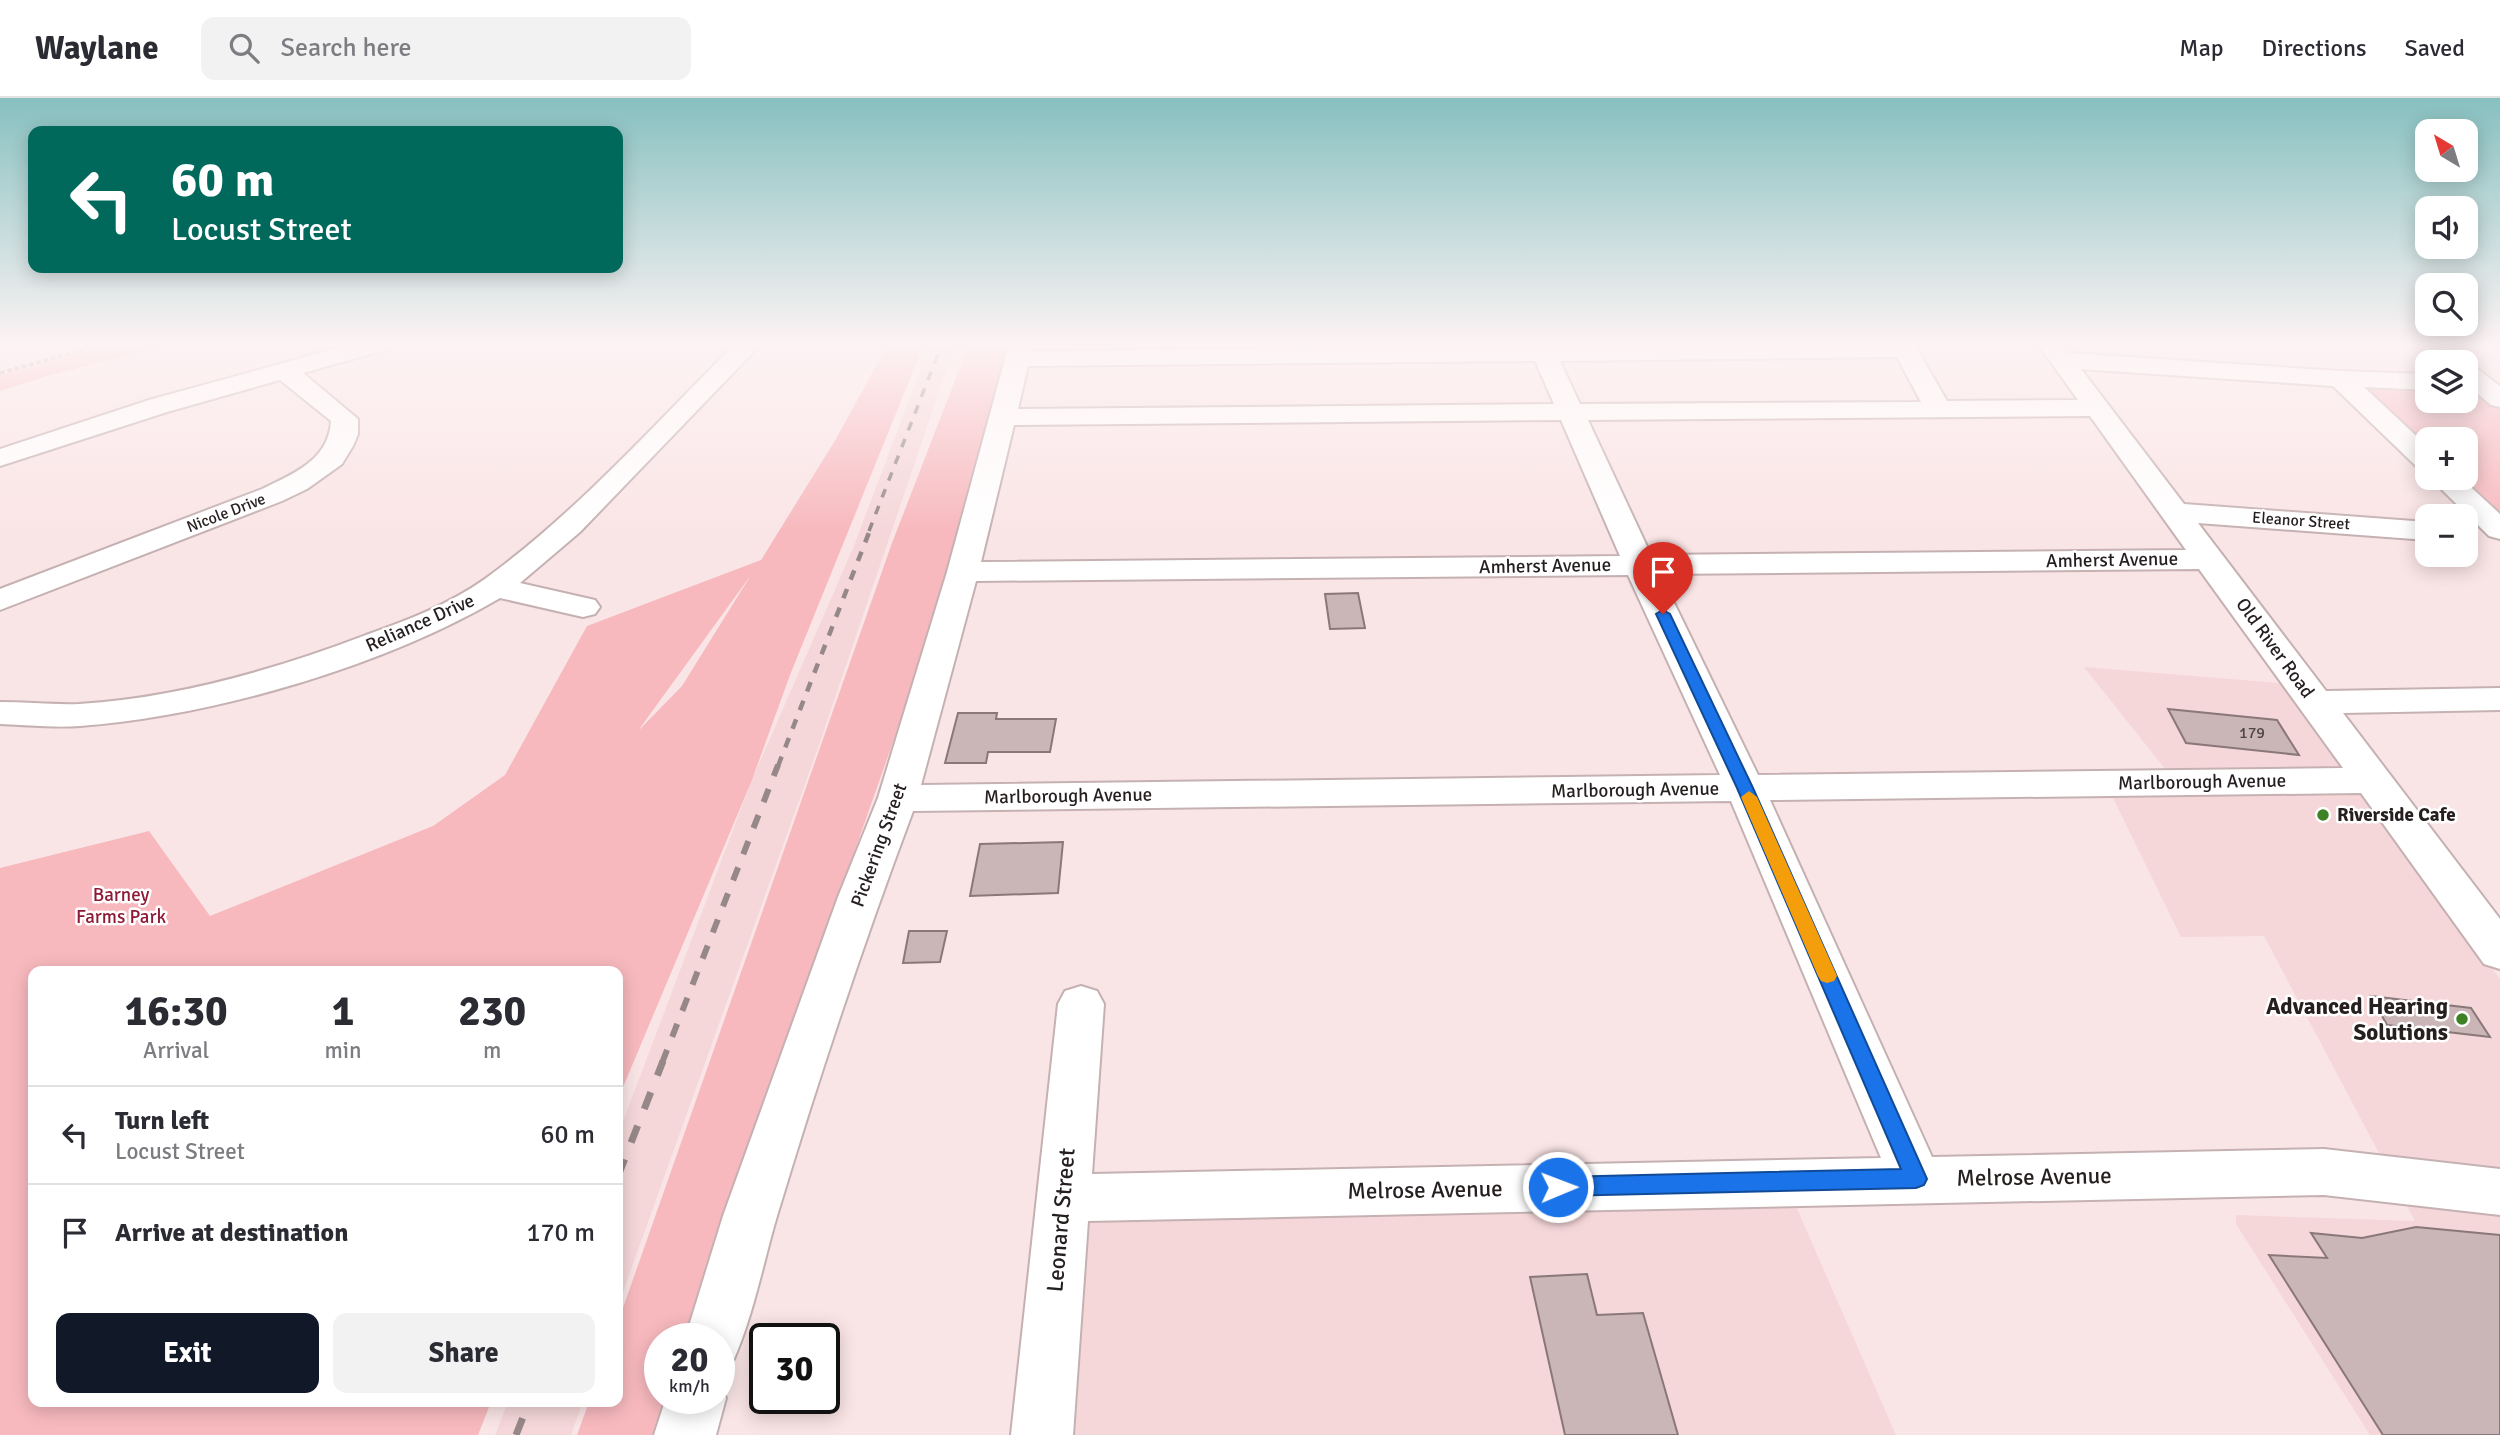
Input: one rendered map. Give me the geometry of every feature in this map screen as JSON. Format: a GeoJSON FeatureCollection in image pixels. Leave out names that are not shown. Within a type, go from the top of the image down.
{"type":"FeatureCollection","features":[{"type":"Feature","properties":{"kind":"street"},"geometry":{"type":"LineString","coordinates":[[0,458],[160,406]]}},
{"type":"Feature","properties":{"kind":"street","name":"Nicole Drive"},"geometry":{"type":"LineString","coordinates":[[0,600],[272,495],[306,478],[328,461],[340,447],[346,432],[345,419],[329,406]]}},
{"type":"Feature","properties":{"kind":"street","name":"Reliance Drive"},"geometry":{"type":"LineString","coordinates":[[0,713],[79,715],[199,698],[262,683],[319,665],[404,633],[457,609],[495,587],[569,526],[687,406]]}},
{"type":"Feature","properties":{"kind":"street","name":"Pickering Street"},"geometry":{"type":"LineString","coordinates":[[719,1323],[759,1190],[859,897],[898,798],[963,572],[1004,406]]}},
{"type":"Feature","properties":{"kind":"street"},"geometry":{"type":"LineString","coordinates":[[1569,406],[1639,564],[1745,788],[1916,1179]]}},
{"type":"Feature","properties":{"kind":"street"},"geometry":{"type":"LineString","coordinates":[[1936,406],[1939,411]]}},
{"type":"Feature","properties":{"kind":"street"},"geometry":{"type":"LineString","coordinates":[[2369,406],[2415,450]]}},
{"type":"Feature","properties":{"kind":"street"},"geometry":{"type":"LineString","coordinates":[[1001,417],[2097,408]]}},
{"type":"Feature","properties":{"kind":"street","name":"Old River Road"},"geometry":{"type":"LineString","coordinates":[[2097,408],[2372,780],[2495,938]]}},
{"type":"Feature","properties":{"kind":"street"},"geometry":{"type":"LineString","coordinates":[[2457,490],[2500,530]]}},
{"type":"Feature","properties":{"kind":"street","name":"Eleanor Street"},"geometry":{"type":"LineString","coordinates":[[2174,512],[2415,529]]}},
{"type":"Feature","properties":{"kind":"street"},"geometry":{"type":"LineString","coordinates":[[2478,534],[2500,536]]}},
{"type":"Feature","properties":{"kind":"street","name":"Amherst Avenue"},"geometry":{"type":"LineString","coordinates":[[963,572],[2210,559]]}},
{"type":"Feature","properties":{"kind":"street"},"geometry":{"type":"LineString","coordinates":[[495,587],[583,607]]}},
{"type":"Feature","properties":{"kind":"street"},"geometry":{"type":"LineString","coordinates":[[2315,702],[2500,699]]}},
{"type":"Feature","properties":{"kind":"street","name":"Marlborough Avenue"},"geometry":{"type":"LineString","coordinates":[[898,798],[2372,780]]}},
{"type":"Feature","properties":{"kind":"street","name":"Leonard Street"},"geometry":{"type":"LineString","coordinates":[[1042,1435],[1081,1004]]}},
{"type":"Feature","properties":{"kind":"street","name":"Melrose Avenue"},"geometry":{"type":"LineString","coordinates":[[1063,1198],[2324,1172],[2500,1192]]}},
{"type":"Feature","properties":{"kind":"street"},"geometry":{"type":"LineString","coordinates":[[685,1435],[691,1414]]}},
{"type":"Feature","properties":{"kind":"shaded area"},"geometry":{"type":"Polygon","coordinates":[[[907,406],[934,406],[819,745],[623,1292],[623,1122],[751,782],[854,546],[907,406]]]}},
{"type":"Feature","properties":{"kind":"shaded area"},"geometry":{"type":"Polygon","coordinates":[[[2084,667],[2279,683],[2500,979],[2500,1435],[2370,1435],[2236,1224],[2236,1215],[2415,1221],[2264,936],[2181,937],[2113,798],[2185,794],[2084,667]]]}},
{"type":"Feature","properties":{"kind":"shaded area"},"geometry":{"type":"Polygon","coordinates":[[[1792,1197],[1896,1435],[1059,1435],[1077,1223],[1792,1197]]]}},
{"type":"Feature","properties":{"kind":"shaded area"},"geometry":{"type":"Polygon","coordinates":[[[506,1407],[581,1407],[571,1435],[495,1435],[506,1407]]]}},
{"type":"Feature","properties":{"kind":"green space","name":"Barney Farms Park"},"geometry":{"type":"Polygon","coordinates":[[[854,406],[899,406],[790,675],[752,780],[623,1087],[623,966],[28,966],[28,1407],[489,1407],[478,1435],[0,1435],[0,868],[149,831],[210,916],[433,826],[505,775],[587,626],[761,560],[854,406]],[[751,575],[640,728],[682,686],[751,575]]]}},
{"type":"Feature","properties":{"kind":"green space"},"geometry":{"type":"Polygon","coordinates":[[[945,406],[993,406],[920,665],[715,1249],[693,1323],[644,1323],[644,1414],[664,1414],[658,1435],[577,1435],[587,1407],[623,1407],[623,1308],[892,543],[945,406]]]}},
{"type":"Feature","properties":{"kind":"green space"},"geometry":{"type":"Polygon","coordinates":[[[2382,406],[2415,406],[2415,413],[2478,413],[2478,406],[2497,406],[2500,409],[2500,513],[2474,490],[2478,490],[2478,427],[2415,427],[2415,436],[2382,406]]]}},
{"type":"Feature","properties":{"kind":"building"},"geometry":{"type":"Polygon","coordinates":[[[1358,593],[1365,628],[1330,629],[1325,594],[1358,593]]]}},
{"type":"Feature","properties":{"kind":"building"},"geometry":{"type":"Polygon","coordinates":[[[2168,709],[2277,720],[2299,755],[2186,743],[2168,709]]]}},
{"type":"Feature","properties":{"kind":"building"},"geometry":{"type":"Polygon","coordinates":[[[958,713],[997,713],[996,719],[1056,719],[1050,752],[988,752],[986,763],[945,763],[958,713]]]}},
{"type":"Feature","properties":{"kind":"building"},"geometry":{"type":"Polygon","coordinates":[[[1063,842],[1058,893],[970,896],[980,844],[1063,842]]]}},
{"type":"Feature","properties":{"kind":"building"},"geometry":{"type":"Polygon","coordinates":[[[909,931],[947,931],[940,962],[903,963],[909,931]]]}},
{"type":"Feature","properties":{"kind":"building"},"geometry":{"type":"Polygon","coordinates":[[[2371,996],[2471,1008],[2490,1037],[2387,1025],[2371,996]]]}},
{"type":"Feature","properties":{"kind":"building"},"geometry":{"type":"Polygon","coordinates":[[[2416,1227],[2500,1235],[2500,1435],[2383,1435],[2269,1255],[2327,1258],[2311,1233],[2362,1238],[2416,1227]]]}},
{"type":"Feature","properties":{"kind":"building"},"geometry":{"type":"Polygon","coordinates":[[[1587,1274],[1597,1315],[1643,1313],[1678,1435],[1565,1435],[1530,1277],[1587,1274]]]}},
{"type":"Feature","properties":{"kind":"railway"},"geometry":{"type":"LineString","coordinates":[[869,531],[918,406]]}},
{"type":"Feature","properties":{"kind":"railway"},"geometry":{"type":"LineString","coordinates":[[778,766],[870,530]]}},
{"type":"Feature","properties":{"kind":"railway"},"geometry":{"type":"LineString","coordinates":[[662,1063],[778,765]]}},
{"type":"Feature","properties":{"kind":"railway"},"geometry":{"type":"LineString","coordinates":[[623,1163],[663,1061]]}},
{"type":"Feature","properties":{"kind":"railway"},"geometry":{"type":"LineString","coordinates":[[516,1435],[527,1407]]}},
{"type":"Feature","properties":{"kind":"slow traffic"},"geometry":{"type":"LineString","coordinates":[[1749,797],[1827,976]]}},
{"type":"Feature","properties":{"kind":"place","name":"Riverside Cafe"},"geometry":{"type":"Point","coordinates":[2323,815]}},
{"type":"Feature","properties":{"kind":"place","name":"Advanced Hearing Solutions"},"geometry":{"type":"Point","coordinates":[2462,1019]}},
{"type":"Feature","properties":{"kind":"route"},"geometry":{"type":"LineString","coordinates":[[1558,1187],[1916,1179],[1745,788],[1663,614]]}}]}
